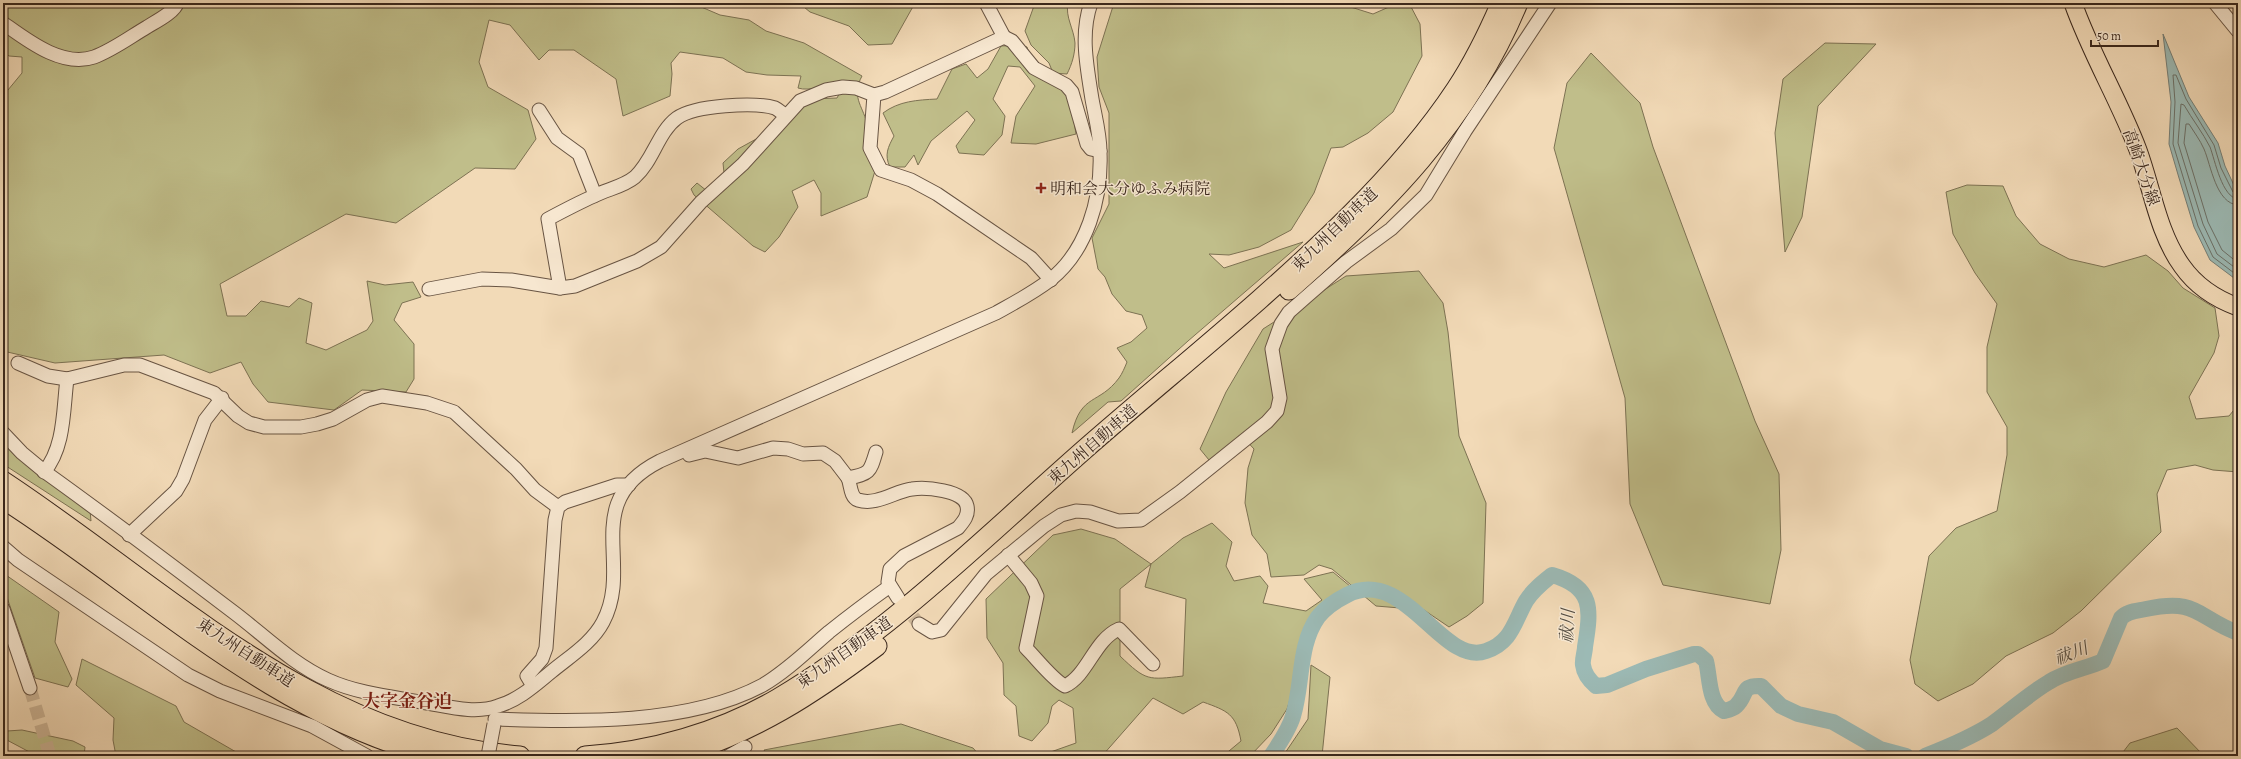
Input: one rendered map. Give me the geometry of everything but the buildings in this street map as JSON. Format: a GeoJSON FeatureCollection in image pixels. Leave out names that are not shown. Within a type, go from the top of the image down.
{"type":"FeatureCollection","features":[{"type":"Feature","properties":{"kind":"highway","name":"東九州自動車道"},"geometry":{"type":"LineString","coordinates":[[585,756],[648,747],[703,732],[734,721],[776,699],[819,672],[874,632],[917,598],[1087,448],[1252,307],[1324,240],[1387,177],[1427,130],[1456,89],[1477,55],[1502,3]]}},
{"type":"Feature","properties":{"kind":"highway","name":"東九州自動車道"},"geometry":{"type":"LineString","coordinates":[[677,756],[708,746],[751,728],[828,683],[852,665],[930,602],[1317,266],[1402,183],[1433,148],[1480,78],[1518,3]]}},
{"type":"Feature","properties":{"kind":"highway","name":"東九州自動車道"},"geometry":{"type":"LineString","coordinates":[[3,481],[188,615],[254,659],[317,696],[359,716],[414,736],[452,747],[520,756]]}},
{"type":"Feature","properties":{"kind":"highway","name":"東九州自動車道"},"geometry":{"type":"LineString","coordinates":[[3,499],[90,559],[177,624],[251,675],[308,708],[353,729],[404,748],[433,756]]}},
{"type":"Feature","properties":{"kind":"main road","name":"高崎大分線"},"geometry":{"type":"LineString","coordinates":[[2073,3],[2088,42],[2124,116],[2138,152],[2166,235],[2175,254],[2182,266],[2197,283],[2215,296],[2238,307]]}},
{"type":"Feature","properties":{"kind":"street"},"geometry":{"type":"LineString","coordinates":[[3,23],[31,42],[52,53],[67,58],[82,59],[93,57],[118,45],[167,14],[177,3]]}},
{"type":"Feature","properties":{"kind":"street"},"geometry":{"type":"LineString","coordinates":[[986,3],[1004,37],[1012,41],[1034,68],[1066,84],[1072,92],[1086,144],[1091,149],[1100,151]]}},
{"type":"Feature","properties":{"kind":"street"},"geometry":{"type":"LineString","coordinates":[[488,756],[495,717],[511,701],[590,639],[606,617],[613,587],[613,518],[620,498],[631,482],[660,461],[996,313],[1051,280],[1074,254],[1091,221],[1097,193],[1100,151],[1085,51],[1084,34],[1091,3]]}},
{"type":"Feature","properties":{"kind":"street"},"geometry":{"type":"LineString","coordinates":[[919,624],[932,632],[941,630],[986,574],[1044,526],[1061,516],[1076,511],[1090,512],[1118,521],[1141,520],[1180,492],[1267,422],[1277,411],[1280,398],[1272,349],[1280,324],[1289,312],[1346,262],[1391,229],[1426,195],[1458,141],[1550,3]]}},
{"type":"Feature","properties":{"kind":"street"},"geometry":{"type":"LineString","coordinates":[[2215,3],[2238,31]]}},
{"type":"Feature","properties":{"kind":"street"},"geometry":{"type":"LineString","coordinates":[[429,289],[482,279],[511,280],[560,288],[575,286],[651,255],[661,247],[700,202],[743,164],[775,131],[786,115],[800,101],[826,90],[856,88],[874,95],[885,92],[1004,37]]}},
{"type":"Feature","properties":{"kind":"street"},"geometry":{"type":"LineString","coordinates":[[874,95],[870,148],[881,170],[911,180],[938,194],[1031,258],[1051,280]]}},
{"type":"Feature","properties":{"kind":"street"},"geometry":{"type":"LineString","coordinates":[[560,288],[548,219],[595,195],[624,184],[634,177],[642,169],[671,124],[677,118],[687,113],[705,108],[739,106],[768,107],[777,109],[786,115]]}},
{"type":"Feature","properties":{"kind":"street"},"geometry":{"type":"LineString","coordinates":[[539,110],[557,138],[579,154],[595,195]]}},
{"type":"Feature","properties":{"kind":"street"},"geometry":{"type":"LineString","coordinates":[[18,363],[48,376],[67,379],[124,365],[140,365],[214,393],[222,398],[238,416],[249,423],[264,427],[301,427],[317,424],[333,419],[368,400],[382,396],[427,403],[454,412],[516,469],[535,490],[558,507]]}},
{"type":"Feature","properties":{"kind":"street"},"geometry":{"type":"LineString","coordinates":[[44,472],[52,462],[58,446],[67,379]]}},
{"type":"Feature","properties":{"kind":"street"},"geometry":{"type":"LineString","coordinates":[[129,535],[176,491],[183,479],[205,420],[222,398]]}},
{"type":"Feature","properties":{"kind":"street"},"geometry":{"type":"LineString","coordinates":[[3,433],[22,453],[44,472],[235,613],[301,665],[330,681],[364,691],[476,710],[495,717],[559,721],[631,718],[703,706],[738,697],[780,674],[830,631],[890,586]]}},
{"type":"Feature","properties":{"kind":"street"},"geometry":{"type":"LineString","coordinates":[[532,686],[527,676],[542,659],[546,648],[555,520],[558,507],[566,502],[617,485],[644,481],[665,466],[697,452],[705,451],[738,458],[773,448],[788,449],[803,454],[823,453],[835,462],[848,478],[855,498],[860,500],[884,499],[910,489],[957,495],[966,502],[968,511],[964,521],[958,528],[904,556],[894,564],[888,573],[890,586],[898,598]]}},
{"type":"Feature","properties":{"kind":"street"},"geometry":{"type":"LineString","coordinates":[[848,478],[867,474],[871,469],[876,452]]}},
{"type":"Feature","properties":{"kind":"street"},"geometry":{"type":"LineString","coordinates":[[3,547],[18,560],[183,672],[220,691],[312,726],[367,756]]}},
{"type":"Feature","properties":{"kind":"street"},"geometry":{"type":"LineString","coordinates":[[1008,555],[1031,583],[1037,596],[1026,648],[1046,667],[1057,682],[1065,686],[1073,682],[1097,648],[1112,632],[1119,629],[1152,664]]}},
{"type":"Feature","properties":{"kind":"street"},"geometry":{"type":"LineString","coordinates":[[3,610],[7,631],[30,688]]}},
{"type":"Feature","properties":{"kind":"street"},"geometry":{"type":"LineString","coordinates":[[729,756],[745,748]]}},
{"type":"Feature","properties":{"kind":"shaded area"},"geometry":{"type":"Polygon","coordinates":[[[3,3],[692,3],[720,15],[749,20],[766,31],[804,43],[862,76],[857,89],[857,95],[867,123],[870,159],[875,171],[867,197],[821,216],[821,193],[814,180],[792,191],[798,207],[779,237],[765,252],[753,246],[694,195],[691,189],[697,183],[707,191],[724,173],[723,163],[738,149],[758,138],[810,99],[837,98],[845,83],[803,89],[798,88],[801,76],[767,75],[746,72],[723,58],[680,52],[671,63],[672,74],[670,96],[623,116],[616,79],[574,50],[549,50],[539,60],[510,25],[489,20],[479,62],[488,87],[528,110],[536,139],[515,169],[475,168],[396,223],[346,214],[220,284],[227,316],[246,316],[261,301],[289,307],[299,298],[312,303],[306,343],[326,350],[367,330],[373,321],[367,281],[385,285],[413,282],[421,297],[402,303],[394,320],[414,344],[414,379],[406,392],[362,390],[334,410],[268,402],[253,384],[241,362],[210,373],[164,355],[55,363],[3,351],[3,96],[22,73],[22,57],[9,56],[3,51],[3,3]]]}},
{"type":"Feature","properties":{"kind":"shaded area"},"geometry":{"type":"Polygon","coordinates":[[[799,3],[915,3],[892,44],[868,45],[849,26],[810,12],[799,3]]]}},
{"type":"Feature","properties":{"kind":"shaded area"},"geometry":{"type":"Polygon","coordinates":[[[1035,3],[1068,3],[1067,8],[1075,43],[1073,59],[1067,74],[1053,73],[1049,63],[1031,45],[1025,31],[1035,3]]]}},
{"type":"Feature","properties":{"kind":"shaded area"},"geometry":{"type":"Polygon","coordinates":[[[1114,3],[1338,3],[1373,14],[1398,3],[1409,3],[1420,24],[1422,56],[1393,112],[1368,133],[1343,147],[1331,148],[1314,193],[1291,230],[1259,247],[1229,255],[1209,254],[1224,268],[1303,242],[1121,401],[1108,402],[1072,433],[1080,411],[1112,386],[1119,378],[1127,362],[1117,348],[1131,342],[1147,328],[1142,315],[1126,311],[1112,294],[1105,277],[1098,269],[1092,238],[1109,204],[1109,113],[1099,87],[1097,57],[1114,3]]]}},
{"type":"Feature","properties":{"kind":"shaded area"},"geometry":{"type":"Polygon","coordinates":[[[1825,43],[1876,44],[1818,106],[1802,217],[1785,252],[1775,133],[1783,79],[1825,43]]]}},
{"type":"Feature","properties":{"kind":"shaded area"},"geometry":{"type":"Polygon","coordinates":[[[1021,45],[1027,47],[1032,64],[1061,88],[1067,95],[1071,103],[1076,134],[1036,144],[1011,143],[1016,116],[1035,86],[1020,67],[1008,66],[993,99],[1005,116],[1002,135],[984,155],[959,153],[956,146],[975,120],[967,111],[931,141],[918,165],[914,155],[905,167],[890,167],[887,155],[894,136],[883,113],[902,104],[937,99],[952,69],[966,64],[977,78],[988,69],[1001,46],[1021,45]]]}},
{"type":"Feature","properties":{"kind":"shaded area"},"geometry":{"type":"Polygon","coordinates":[[[1591,53],[1640,103],[1653,147],[1755,421],[1779,474],[1781,550],[1770,604],[1663,585],[1630,504],[1625,398],[1554,148],[1567,83],[1591,53]]]}},
{"type":"Feature","properties":{"kind":"shaded area"},"geometry":{"type":"Polygon","coordinates":[[[1967,185],[2003,186],[2016,216],[2040,244],[2069,259],[2104,267],[2146,255],[2168,271],[2183,288],[2215,308],[2219,336],[2214,353],[2189,397],[2196,419],[2229,416],[2238,405],[2238,472],[2213,470],[2195,465],[2167,470],[2157,494],[2161,532],[2081,611],[2053,633],[2006,656],[1973,684],[1938,701],[1915,684],[1910,660],[1929,556],[1956,528],[1997,511],[2007,455],[2007,427],[1987,392],[1987,347],[1997,304],[1975,273],[1953,234],[1946,192],[1967,185]]]}},
{"type":"Feature","properties":{"kind":"shaded area"},"geometry":{"type":"Polygon","coordinates":[[[1419,271],[1443,303],[1448,332],[1459,436],[1486,503],[1483,603],[1467,616],[1449,627],[1424,610],[1376,606],[1332,569],[1319,565],[1304,575],[1271,577],[1267,554],[1252,535],[1245,503],[1248,468],[1254,449],[1243,437],[1209,460],[1200,449],[1226,392],[1263,329],[1346,276],[1419,271]]]}},
{"type":"Feature","properties":{"kind":"shaded area"},"geometry":{"type":"Polygon","coordinates":[[[3,440],[90,510],[91,521],[3,464],[3,440]]]}},
{"type":"Feature","properties":{"kind":"shaded area"},"geometry":{"type":"Polygon","coordinates":[[[1212,523],[1232,542],[1226,566],[1234,581],[1260,576],[1268,586],[1263,603],[1306,611],[1322,600],[1304,579],[1333,572],[1362,596],[1319,610],[1296,659],[1295,684],[1287,709],[1271,734],[1250,756],[1223,756],[1241,741],[1239,732],[1230,715],[1219,708],[1203,702],[1183,714],[1153,698],[1102,756],[1048,756],[1045,754],[1076,743],[1073,708],[1059,700],[1052,706],[1048,723],[1032,741],[1019,736],[1016,706],[1004,695],[1003,663],[987,638],[986,599],[1053,535],[1081,529],[1115,539],[1151,564],[1183,538],[1212,523]],[[1151,564],[1120,589],[1120,656],[1136,670],[1148,677],[1162,678],[1183,676],[1186,599],[1145,587],[1151,564]]]}},
{"type":"Feature","properties":{"kind":"shaded area"},"geometry":{"type":"Polygon","coordinates":[[[3,573],[59,612],[55,642],[72,679],[68,687],[35,678],[3,586],[3,573]]]}},
{"type":"Feature","properties":{"kind":"shaded area"},"geometry":{"type":"Polygon","coordinates":[[[82,659],[176,706],[184,722],[243,756],[116,756],[113,740],[114,718],[76,685],[82,659]]]}},
{"type":"Feature","properties":{"kind":"shaded area"},"geometry":{"type":"Polygon","coordinates":[[[1311,665],[1330,677],[1322,756],[1283,756],[1308,719],[1311,665]]]}},
{"type":"Feature","properties":{"kind":"shaded area"},"geometry":{"type":"Polygon","coordinates":[[[901,724],[973,748],[980,756],[767,756],[764,750],[901,724]]]}},
{"type":"Feature","properties":{"kind":"shaded area"},"geometry":{"type":"Polygon","coordinates":[[[2177,728],[2204,756],[2120,756],[2130,743],[2177,728]]]}},
{"type":"Feature","properties":{"kind":"shaded area"},"geometry":{"type":"Polygon","coordinates":[[[22,730],[73,741],[85,747],[84,756],[37,756],[5,739],[7,731],[22,730]]]}},
{"type":"Feature","properties":{"kind":"water"},"geometry":{"type":"Polygon","coordinates":[[[2163,34],[2189,97],[2218,143],[2225,166],[2238,194],[2238,281],[2210,260],[2194,227],[2179,178],[2169,144],[2171,102],[2163,34]]]}},
{"type":"Feature","properties":{"kind":"waterway","name":"祓川"},"geometry":{"type":"LineString","coordinates":[[1271,756],[1286,732],[1293,716],[1307,640],[1318,617],[1335,602],[1347,595],[1368,589],[1387,593],[1405,604],[1454,645],[1470,652],[1486,651],[1495,647],[1507,637],[1526,601],[1538,587],[1552,575],[1566,580],[1576,586],[1586,601],[1588,621],[1583,665],[1588,677],[1596,686],[1607,685],[1646,669],[1698,654],[1706,661],[1712,696],[1715,702],[1724,711],[1732,709],[1736,706],[1747,689],[1754,686],[1761,686],[1781,706],[1798,714],[1833,722],[1880,749],[1906,756]]}},
{"type":"Feature","properties":{"kind":"waterway","name":"祓川"},"geometry":{"type":"LineString","coordinates":[[1925,756],[1960,742],[1984,729],[2055,678],[2103,661],[2121,618],[2129,613],[2163,606],[2187,608],[2196,611],[2238,633]]}},
{"type":"Feature","properties":{"kind":"tunnel"},"geometry":{"type":"LineString","coordinates":[[901,602],[919,624]]}},
{"type":"Feature","properties":{"kind":"tunnel"},"geometry":{"type":"LineString","coordinates":[[30,688],[50,756]]}},
{"type":"Feature","properties":{"kind":"place","name":"明和会大分ゆふみ病院"},"geometry":{"type":"Point","coordinates":[1041,188]}},
{"type":"Feature","properties":{"kind":"district","name":"大字金谷迫"},"geometry":{"type":"Point","coordinates":[407,701]}}]}
